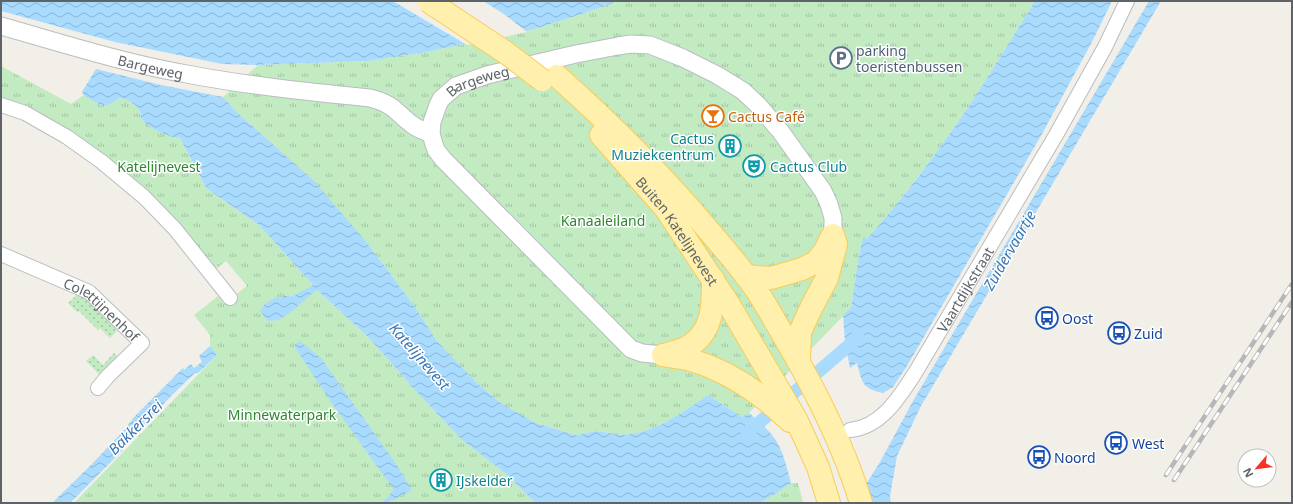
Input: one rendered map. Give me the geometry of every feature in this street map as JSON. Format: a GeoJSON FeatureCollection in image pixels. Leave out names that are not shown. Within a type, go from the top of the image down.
{"type":"FeatureCollection","features":[{"type":"Feature","properties":{"kind":"main road","name":"Buiten Katelijnevest"},"geometry":{"type":"LineString","coordinates":[[428,1],[505,52],[550,78],[577,110],[609,143],[666,209],[728,302],[770,391]]}},
{"type":"Feature","properties":{"kind":"main road","name":"Buiten Katelijnevest"},"geometry":{"type":"LineString","coordinates":[[449,1],[505,37],[550,78],[620,134],[681,197],[746,276],[757,291],[799,361],[818,398],[844,456],[860,501]]}},
{"type":"Feature","properties":{"kind":"main road"},"geometry":{"type":"LineString","coordinates":[[746,276],[771,278],[802,269],[816,262],[825,250],[833,235]]}},
{"type":"Feature","properties":{"kind":"main road"},"geometry":{"type":"LineString","coordinates":[[799,361],[800,332],[827,278],[836,244],[833,235]]}},
{"type":"Feature","properties":{"kind":"main road"},"geometry":{"type":"LineString","coordinates":[[663,355],[691,345],[706,329],[711,319],[713,279]]}},
{"type":"Feature","properties":{"kind":"main road"},"geometry":{"type":"LineString","coordinates":[[663,355],[691,360],[770,391],[797,425],[818,467],[829,503]]}},
{"type":"Feature","properties":{"kind":"street","name":"Vaartdijkstraat"},"geometry":{"type":"LineString","coordinates":[[850,430],[858,429],[878,419],[895,403],[911,379],[1056,134],[1105,46],[1127,1]]}},
{"type":"Feature","properties":{"kind":"street","name":"Bargeweg"},"geometry":{"type":"LineString","coordinates":[[1,26],[155,68],[256,85],[370,98],[380,101],[392,108],[405,120],[422,131],[431,133],[432,122],[438,105],[442,99],[456,86],[487,76],[576,54],[631,44],[650,45],[683,58],[717,75],[743,91],[759,106],[781,132],[823,191],[833,218],[833,235]]}},
{"type":"Feature","properties":{"kind":"street"},"geometry":{"type":"LineString","coordinates":[[1,105],[25,113],[67,137],[102,162],[138,192],[175,229],[230,298]]}},
{"type":"Feature","properties":{"kind":"street"},"geometry":{"type":"LineString","coordinates":[[431,133],[436,150],[443,159],[631,349],[642,353],[663,355]]}},
{"type":"Feature","properties":{"kind":"street","name":"Colettijnenhof"},"geometry":{"type":"LineString","coordinates":[[1,254],[89,292],[142,343],[108,376],[98,388]]}},
{"type":"Feature","properties":{"kind":"green space","name":"Kanaaleiland"},"geometry":{"type":"Polygon","coordinates":[[[618,1],[1035,1],[981,88],[937,152],[867,240],[863,237],[851,308],[749,413],[742,417],[708,395],[662,424],[642,432],[623,435],[596,431],[576,435],[536,423],[502,404],[478,384],[437,341],[415,307],[368,244],[267,139],[239,114],[223,97],[258,65],[368,61],[426,52],[535,29],[618,1]]]}},
{"type":"Feature","properties":{"kind":"green space","name":"Minnewaterpark"},"geometry":{"type":"Polygon","coordinates":[[[1,66],[71,104],[84,95],[102,105],[109,104],[120,98],[126,100],[139,109],[141,118],[153,128],[165,134],[180,138],[206,188],[259,225],[320,293],[367,336],[461,439],[506,474],[535,503],[74,503],[217,355],[210,346],[210,335],[194,315],[218,296],[224,304],[247,286],[226,261],[216,269],[134,185],[1,101],[1,66]]]}},
{"type":"Feature","properties":{"kind":"green space"},"geometry":{"type":"Polygon","coordinates":[[[78,294],[90,299],[117,327],[116,332],[110,338],[100,328],[98,330],[79,311],[77,312],[68,303],[78,294]]]}},
{"type":"Feature","properties":{"kind":"green space"},"geometry":{"type":"Polygon","coordinates":[[[114,353],[121,360],[106,373],[100,375],[86,361],[93,355],[103,365],[114,353]]]}},
{"type":"Feature","properties":{"kind":"green space"},"geometry":{"type":"Polygon","coordinates":[[[791,483],[798,483],[803,503],[759,503],[774,495],[791,483]]]}},
{"type":"Feature","properties":{"kind":"water"},"geometry":{"type":"Polygon","coordinates":[[[1,1],[618,1],[535,29],[426,52],[368,61],[258,65],[222,64],[115,42],[1,11],[1,1]]]}},
{"type":"Feature","properties":{"kind":"water"},"geometry":{"type":"Polygon","coordinates":[[[1035,1],[1112,1],[1093,40],[1042,134],[907,366],[893,387],[883,393],[871,389],[864,384],[857,363],[850,368],[845,343],[843,315],[851,308],[863,236],[867,239],[898,203],[937,152],[981,88],[1035,1]]]}},
{"type":"Feature","properties":{"kind":"water","name":"Zuidervaartje"},"geometry":{"type":"Polygon","coordinates":[[[1149,1],[1161,1],[921,406],[897,456],[890,496],[891,503],[854,503],[880,462],[913,401],[1149,1]]]}},
{"type":"Feature","properties":{"kind":"water","name":"Katelijnevest"},"geometry":{"type":"Polygon","coordinates":[[[96,69],[161,85],[223,97],[239,114],[314,181],[368,244],[415,307],[437,341],[478,384],[502,404],[536,423],[576,435],[596,431],[623,435],[642,432],[662,424],[708,395],[742,417],[749,413],[763,425],[781,449],[791,483],[759,503],[535,503],[506,474],[461,439],[367,336],[317,290],[286,316],[281,319],[268,321],[260,311],[265,304],[278,296],[280,299],[284,296],[293,296],[313,285],[259,225],[206,188],[180,138],[165,134],[148,125],[141,118],[139,109],[129,101],[120,98],[108,105],[102,105],[86,97],[82,92],[96,69]]]}},
{"type":"Feature","properties":{"kind":"water"},"geometry":{"type":"Polygon","coordinates":[[[300,341],[321,358],[399,468],[412,490],[394,500],[391,500],[388,496],[394,490],[331,402],[296,349],[295,344],[300,341]]]}},
{"type":"Feature","properties":{"kind":"water","name":"Bakkersrei"},"geometry":{"type":"Polygon","coordinates":[[[210,346],[217,355],[172,395],[122,448],[123,450],[70,503],[52,503],[91,465],[125,429],[135,416],[183,368],[184,370],[191,364],[194,368],[202,362],[199,356],[210,346]]]}},
{"type":"Feature","properties":{"kind":"pier"},"geometry":{"type":"Polygon","coordinates":[[[393,1],[483,1],[504,14],[527,32],[467,45],[393,1]]]}},
{"type":"Feature","properties":{"kind":"waterway"},"geometry":{"type":"LineString","coordinates":[[747,433],[854,341],[858,335]]}},
{"type":"Feature","properties":{"kind":"waterway"},"geometry":{"type":"LineString","coordinates":[[384,503],[390,498]]}},
{"type":"Feature","properties":{"kind":"railway"},"geometry":{"type":"LineString","coordinates":[[1166,475],[1292,284]]}},
{"type":"Feature","properties":{"kind":"railway"},"geometry":{"type":"LineString","coordinates":[[1174,480],[1292,302]]}},
{"type":"Feature","properties":{"kind":"place","name":"parking toeristenbussen"},"geometry":{"type":"Point","coordinates":[841,58]}},
{"type":"Feature","properties":{"kind":"place","name":"Cactus Café"},"geometry":{"type":"Point","coordinates":[713,116]}},
{"type":"Feature","properties":{"kind":"place","name":"Cactus Muziekcentrum"},"geometry":{"type":"Point","coordinates":[730,146]}},
{"type":"Feature","properties":{"kind":"place","name":"Cactus Club"},"geometry":{"type":"Point","coordinates":[754,166]}},
{"type":"Feature","properties":{"kind":"place","name":"Oost"},"geometry":{"type":"Point","coordinates":[1047,318]}},
{"type":"Feature","properties":{"kind":"place","name":"Zuid"},"geometry":{"type":"Point","coordinates":[1119,333]}},
{"type":"Feature","properties":{"kind":"place","name":"West"},"geometry":{"type":"Point","coordinates":[1116,443]}},
{"type":"Feature","properties":{"kind":"place","name":"Noord"},"geometry":{"type":"Point","coordinates":[1039,457]}},
{"type":"Feature","properties":{"kind":"place","name":"IJskelder"},"geometry":{"type":"Point","coordinates":[441,480]}}]}
